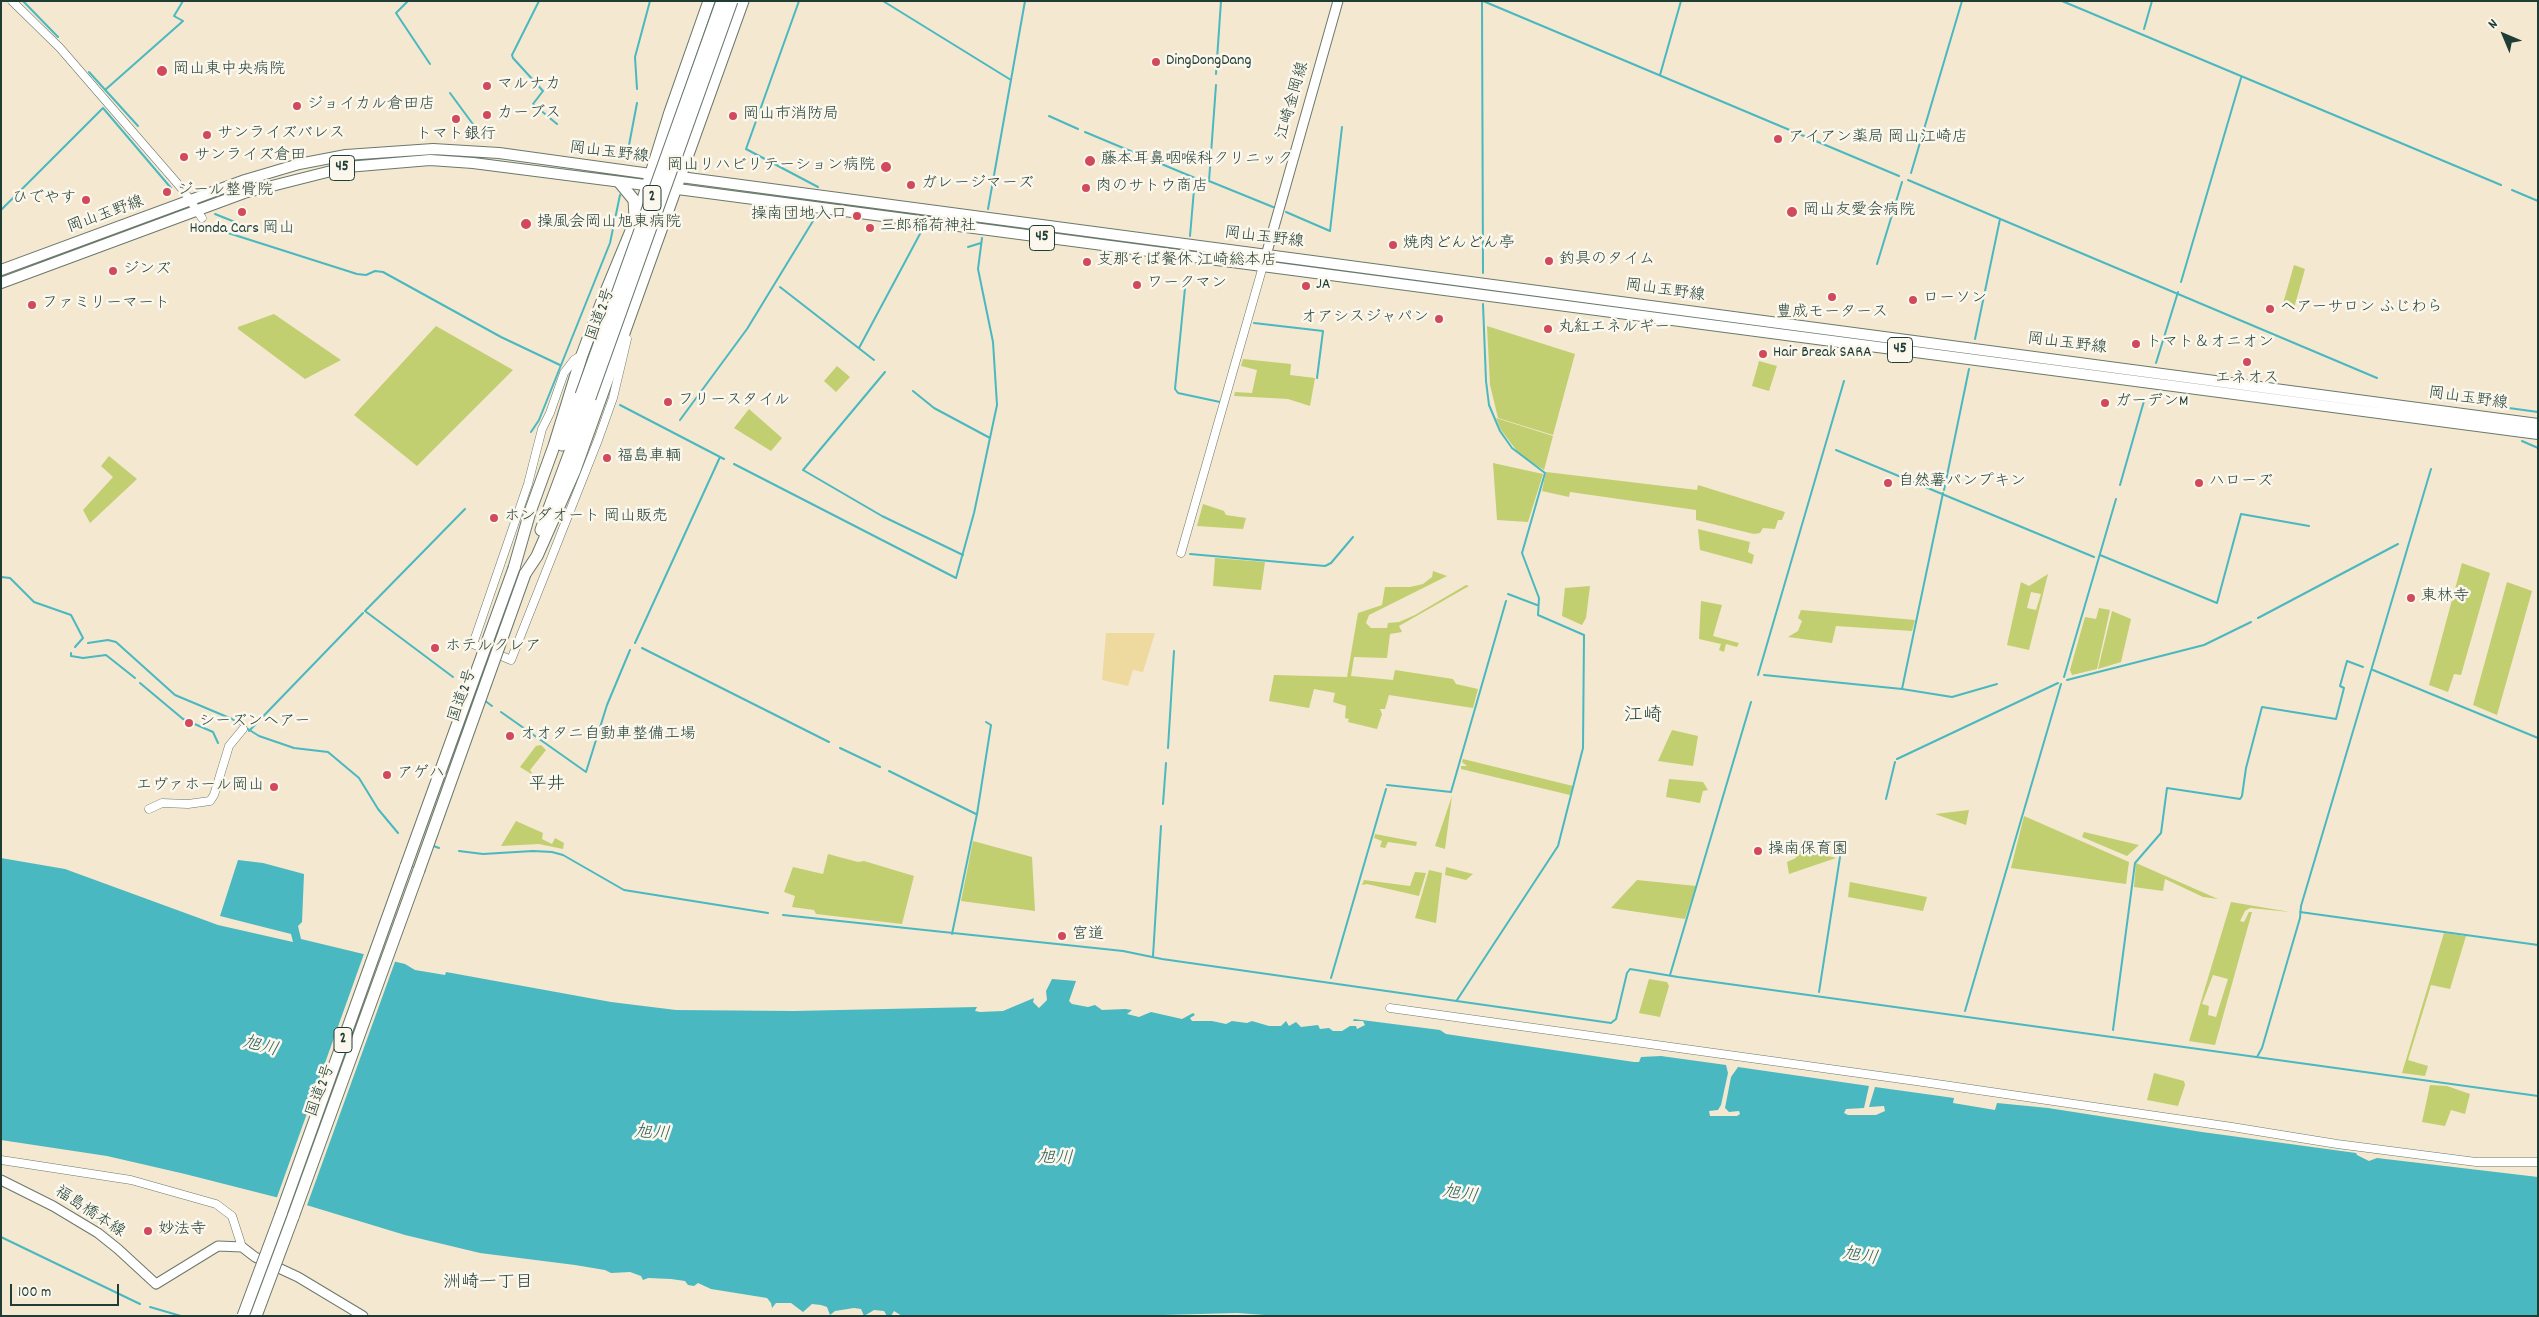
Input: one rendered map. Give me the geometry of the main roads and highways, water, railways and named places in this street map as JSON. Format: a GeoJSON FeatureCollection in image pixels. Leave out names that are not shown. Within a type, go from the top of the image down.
{"type":"FeatureCollection","features":[{"type":"Feature","properties":{"kind":"highway"},"geometry":{"type":"LineString","coordinates":[[514,568],[532,503],[554,446],[582,355],[650,180],[709,1]]}},
{"type":"Feature","properties":{"kind":"highway","name":"国道2号"},"geometry":{"type":"LineString","coordinates":[[243,1316],[514,568],[596,397],[722,1]]}},
{"type":"Feature","properties":{"kind":"highway","name":"国道2号"},"geometry":{"type":"LineString","coordinates":[[256,1316],[525,574],[596,397],[732,1]]}},
{"type":"Feature","properties":{"kind":"highway"},"geometry":{"type":"LineString","coordinates":[[596,397],[638,298],[743,1]]}},
{"type":"Feature","properties":{"kind":"highway"},"geometry":{"type":"LineString","coordinates":[[620,183],[634,200],[635,219]]}},
{"type":"Feature","properties":{"kind":"main road","name":"江崎金岡線"},"geometry":{"type":"LineString","coordinates":[[1262,266],[1338,1]]}},
{"type":"Feature","properties":{"kind":"main road","name":"岡山玉野線"},"geometry":{"type":"LineString","coordinates":[[1,270],[245,180],[299,164],[346,155],[433,148],[500,153],[650,180],[676,188],[2538,434]]}},
{"type":"Feature","properties":{"kind":"main road","name":"岡山玉野線"},"geometry":{"type":"LineString","coordinates":[[1,283],[200,214],[274,184],[325,171],[370,164],[430,160],[473,163],[620,183],[681,176],[2538,424]]}},
{"type":"Feature","properties":{"kind":"main road","name":"福島橋本線"},"geometry":{"type":"LineString","coordinates":[[1,1180],[53,1206],[98,1233],[156,1284],[218,1246],[242,1247],[255,1256],[298,1277],[363,1316]]}},
{"type":"Feature","properties":{"kind":"water","name":"旭川"},"geometry":{"type":"Polygon","coordinates":[[[1,858],[65,869],[218,925],[293,942],[291,934],[220,916],[238,860],[263,863],[304,874],[302,922],[298,926],[301,939],[405,964],[415,970],[445,975],[446,972],[611,1002],[676,1010],[794,1011],[977,1007],[975,1011],[980,1012],[1003,1011],[1034,998],[1033,1002],[1039,1008],[1047,1000],[1046,991],[1052,979],[1076,981],[1069,1001],[1072,1004],[1088,1007],[1095,1005],[1102,1010],[1132,1010],[1127,1014],[1139,1017],[1151,1012],[1182,1019],[1193,1013],[1195,1015],[1190,1018],[1192,1021],[1212,1021],[1226,1024],[1232,1021],[1247,1023],[1252,1021],[1269,1026],[1281,1026],[1286,1021],[1289,1026],[1296,1022],[1301,1027],[1318,1025],[1320,1029],[1329,1028],[1333,1031],[1342,1031],[1350,1026],[1356,1026],[1357,1029],[1365,1025],[1363,1021],[1353,1021],[1354,1019],[1440,1030],[1446,1034],[1634,1062],[1639,1062],[1641,1057],[1661,1056],[1726,1065],[1728,1073],[1721,1105],[1718,1110],[1709,1111],[1710,1116],[1737,1116],[1740,1114],[1739,1111],[1729,1112],[1725,1108],[1731,1077],[1738,1067],[1869,1086],[1864,1108],[1846,1109],[1844,1113],[1848,1115],[1876,1115],[1885,1111],[1884,1106],[1869,1107],[1875,1087],[1954,1098],[1953,1103],[1995,1110],[1997,1103],[2048,1108],[2356,1153],[2369,1161],[2377,1158],[2538,1177],[2538,1316],[1279,1316],[1237,1313],[1126,1316],[902,1316],[894,1311],[891,1316],[887,1316],[884,1311],[874,1310],[864,1316],[861,1309],[854,1308],[835,1311],[830,1315],[827,1307],[812,1304],[803,1312],[791,1303],[776,1303],[772,1308],[767,1298],[711,1289],[698,1283],[694,1286],[688,1285],[685,1281],[648,1278],[643,1280],[641,1276],[630,1272],[611,1273],[605,1270],[575,1265],[480,1253],[405,1235],[303,1204],[185,1174],[107,1156],[1,1140],[1,858]]]}},
{"type":"Feature","properties":{"kind":"waterway"},"geometry":{"type":"LineString","coordinates":[[23,1],[58,37]]}},
{"type":"Feature","properties":{"kind":"waterway"},"geometry":{"type":"LineString","coordinates":[[105,90],[183,21],[174,16],[183,1]]}},
{"type":"Feature","properties":{"kind":"waterway"},"geometry":{"type":"LineString","coordinates":[[408,1],[396,13],[430,64]]}},
{"type":"Feature","properties":{"kind":"waterway"},"geometry":{"type":"LineString","coordinates":[[539,1],[512,55],[543,91],[533,104],[557,124]]}},
{"type":"Feature","properties":{"kind":"waterway"},"geometry":{"type":"LineString","coordinates":[[637,89],[635,57],[650,1]]}},
{"type":"Feature","properties":{"kind":"waterway"},"geometry":{"type":"LineString","coordinates":[[799,1],[746,149],[818,187]]}},
{"type":"Feature","properties":{"kind":"waterway"},"geometry":{"type":"LineString","coordinates":[[883,1],[1011,80]]}},
{"type":"Feature","properties":{"kind":"waterway"},"geometry":{"type":"LineString","coordinates":[[988,209],[1025,1]]}},
{"type":"Feature","properties":{"kind":"waterway"},"geometry":{"type":"LineString","coordinates":[[1216,74],[1221,1]]}},
{"type":"Feature","properties":{"kind":"waterway"},"geometry":{"type":"LineString","coordinates":[[1482,1],[1483,273]]}},
{"type":"Feature","properties":{"kind":"waterway"},"geometry":{"type":"LineString","coordinates":[[1483,1],[1899,176]]}},
{"type":"Feature","properties":{"kind":"waterway"},"geometry":{"type":"LineString","coordinates":[[1660,75],[1681,1]]}},
{"type":"Feature","properties":{"kind":"waterway"},"geometry":{"type":"LineString","coordinates":[[1911,173],[1962,1]]}},
{"type":"Feature","properties":{"kind":"waterway"},"geometry":{"type":"LineString","coordinates":[[2062,1],[2501,185]]}},
{"type":"Feature","properties":{"kind":"waterway"},"geometry":{"type":"LineString","coordinates":[[2144,29],[2152,1]]}},
{"type":"Feature","properties":{"kind":"waterway"},"geometry":{"type":"LineString","coordinates":[[89,72],[138,126]]}},
{"type":"Feature","properties":{"kind":"waterway"},"geometry":{"type":"LineString","coordinates":[[2181,282],[2241,78]]}},
{"type":"Feature","properties":{"kind":"waterway"},"geometry":{"type":"LineString","coordinates":[[1216,85],[1209,181],[1273,207]]}},
{"type":"Feature","properties":{"kind":"waterway"},"geometry":{"type":"LineString","coordinates":[[450,93],[478,131]]}},
{"type":"Feature","properties":{"kind":"waterway"},"geometry":{"type":"LineString","coordinates":[[626,161],[637,103]]}},
{"type":"Feature","properties":{"kind":"waterway"},"geometry":{"type":"LineString","coordinates":[[1,210],[103,108],[171,188]]}},
{"type":"Feature","properties":{"kind":"waterway"},"geometry":{"type":"LineString","coordinates":[[1049,116],[1078,129]]}},
{"type":"Feature","properties":{"kind":"waterway"},"geometry":{"type":"LineString","coordinates":[[1286,212],[1330,231],[1342,127]]}},
{"type":"Feature","properties":{"kind":"waterway"},"geometry":{"type":"LineString","coordinates":[[1085,132],[1195,178],[1190,236]]}},
{"type":"Feature","properties":{"kind":"waterway"},"geometry":{"type":"LineString","coordinates":[[1908,180],[2377,378]]}},
{"type":"Feature","properties":{"kind":"waterway"},"geometry":{"type":"LineString","coordinates":[[1877,264],[1902,182]]}},
{"type":"Feature","properties":{"kind":"waterway"},"geometry":{"type":"LineString","coordinates":[[2512,190],[2538,201]]}},
{"type":"Feature","properties":{"kind":"waterway"},"geometry":{"type":"LineString","coordinates":[[531,432],[539,420],[610,243],[620,195]]}},
{"type":"Feature","properties":{"kind":"waterway"},"geometry":{"type":"LineString","coordinates":[[215,214],[245,226]]}},
{"type":"Feature","properties":{"kind":"waterway"},"geometry":{"type":"LineString","coordinates":[[1975,339],[2000,219]]}},
{"type":"Feature","properties":{"kind":"waterway"},"geometry":{"type":"LineString","coordinates":[[680,420],[747,329],[813,221]]}},
{"type":"Feature","properties":{"kind":"waterway"},"geometry":{"type":"LineString","coordinates":[[222,231],[357,274],[366,275],[375,271],[383,272],[501,337],[560,365]]}},
{"type":"Feature","properties":{"kind":"waterway"},"geometry":{"type":"LineString","coordinates":[[859,348],[921,232]]}},
{"type":"Feature","properties":{"kind":"waterway"},"geometry":{"type":"LineString","coordinates":[[734,464],[956,578],[974,513],[997,405],[993,342],[978,269],[982,238]]}},
{"type":"Feature","properties":{"kind":"waterway"},"geometry":{"type":"LineString","coordinates":[[968,247],[981,243]]}},
{"type":"Feature","properties":{"kind":"waterway"},"geometry":{"type":"LineString","coordinates":[[1186,278],[1175,389],[1178,393],[1220,402]]}},
{"type":"Feature","properties":{"kind":"waterway"},"geometry":{"type":"LineString","coordinates":[[780,287],[874,360]]}},
{"type":"Feature","properties":{"kind":"waterway"},"geometry":{"type":"LineString","coordinates":[[2156,363],[2178,292]]}},
{"type":"Feature","properties":{"kind":"waterway"},"geometry":{"type":"LineString","coordinates":[[1457,1000],[1558,846],[1583,748],[1584,635],[1538,615],[1539,598],[1522,553],[1545,473],[1512,448],[1500,431],[1489,405],[1486,381],[1483,304]]}},
{"type":"Feature","properties":{"kind":"waterway"},"geometry":{"type":"LineString","coordinates":[[1254,323],[1323,331],[1317,378]]}},
{"type":"Feature","properties":{"kind":"waterway"},"geometry":{"type":"LineString","coordinates":[[1944,490],[1969,369]]}},
{"type":"Feature","properties":{"kind":"waterway"},"geometry":{"type":"LineString","coordinates":[[885,372],[803,470],[882,516],[963,555]]}},
{"type":"Feature","properties":{"kind":"waterway"},"geometry":{"type":"LineString","coordinates":[[1758,675],[1844,381]]}},
{"type":"Feature","properties":{"kind":"waterway"},"geometry":{"type":"LineString","coordinates":[[913,391],[934,408],[990,438]]}},
{"type":"Feature","properties":{"kind":"waterway"},"geometry":{"type":"LineString","coordinates":[[2120,485],[2144,401]]}},
{"type":"Feature","properties":{"kind":"waterway"},"geometry":{"type":"LineString","coordinates":[[2458,401],[2538,412]]}},
{"type":"Feature","properties":{"kind":"waterway"},"geometry":{"type":"LineString","coordinates":[[620,405],[724,459]]}},
{"type":"Feature","properties":{"kind":"waterway"},"geometry":{"type":"LineString","coordinates":[[2522,441],[2538,448]]}},
{"type":"Feature","properties":{"kind":"waterway"},"geometry":{"type":"LineString","coordinates":[[1836,450],[2094,557]]}},
{"type":"Feature","properties":{"kind":"waterway"},"geometry":{"type":"LineString","coordinates":[[635,643],[720,457]]}},
{"type":"Feature","properties":{"kind":"waterway"},"geometry":{"type":"LineString","coordinates":[[2257,1057],[2262,1048],[2300,918],[2301,906],[2431,469]]}},
{"type":"Feature","properties":{"kind":"waterway"},"geometry":{"type":"LineString","coordinates":[[1764,675],[1902,689],[1943,493]]}},
{"type":"Feature","properties":{"kind":"waterway"},"geometry":{"type":"LineString","coordinates":[[2064,677],[2116,499]]}},
{"type":"Feature","properties":{"kind":"waterway"},"geometry":{"type":"LineString","coordinates":[[365,611],[465,509]]}},
{"type":"Feature","properties":{"kind":"waterway"},"geometry":{"type":"LineString","coordinates":[[2100,555],[2217,603],[2241,514],[2309,526]]}},
{"type":"Feature","properties":{"kind":"waterway"},"geometry":{"type":"LineString","coordinates":[[1190,554],[1325,566],[1331,563],[1353,537]]}},
{"type":"Feature","properties":{"kind":"waterway"},"geometry":{"type":"LineString","coordinates":[[2258,618],[2398,544]]}},
{"type":"Feature","properties":{"kind":"waterway"},"geometry":{"type":"LineString","coordinates":[[1,577],[10,578],[34,602],[71,615],[83,638]]}},
{"type":"Feature","properties":{"kind":"waterway"},"geometry":{"type":"LineString","coordinates":[[1508,594],[1537,605]]}},
{"type":"Feature","properties":{"kind":"waterway"},"geometry":{"type":"LineString","coordinates":[[1387,785],[1451,792],[1506,601]]}},
{"type":"Feature","properties":{"kind":"waterway"},"geometry":{"type":"LineString","coordinates":[[365,611],[453,677]]}},
{"type":"Feature","properties":{"kind":"waterway"},"geometry":{"type":"LineString","coordinates":[[249,731],[363,613]]}},
{"type":"Feature","properties":{"kind":"waterway"},"geometry":{"type":"LineString","coordinates":[[2067,680],[2204,645],[2251,622]]}},
{"type":"Feature","properties":{"kind":"waterway"},"geometry":{"type":"LineString","coordinates":[[75,647],[83,638]]}},
{"type":"Feature","properties":{"kind":"waterway"},"geometry":{"type":"LineString","coordinates":[[88,643],[108,640],[116,642],[175,695],[232,719],[259,736],[294,748],[328,752],[359,778],[378,809],[398,833]]}},
{"type":"Feature","properties":{"kind":"waterway"},"geometry":{"type":"LineString","coordinates":[[642,648],[829,742]]}},
{"type":"Feature","properties":{"kind":"waterway"},"geometry":{"type":"LineString","coordinates":[[501,712],[586,772],[607,705],[630,650]]}},
{"type":"Feature","properties":{"kind":"waterway"},"geometry":{"type":"LineString","coordinates":[[1168,748],[1174,651]]}},
{"type":"Feature","properties":{"kind":"waterway"},"geometry":{"type":"LineString","coordinates":[[71,653],[71,656],[83,658],[106,655],[135,678]]}},
{"type":"Feature","properties":{"kind":"waterway"},"geometry":{"type":"LineString","coordinates":[[2113,1030],[2135,863],[2161,833],[2167,788],[2240,799],[2262,707],[2336,719],[2344,688],[2340,686],[2347,661],[2363,667]]}},
{"type":"Feature","properties":{"kind":"waterway"},"geometry":{"type":"LineString","coordinates":[[2373,670],[2538,738]]}},
{"type":"Feature","properties":{"kind":"waterway"},"geometry":{"type":"LineString","coordinates":[[140,683],[183,719],[213,732],[218,743]]}},
{"type":"Feature","properties":{"kind":"waterway"},"geometry":{"type":"LineString","coordinates":[[1897,759],[2058,683]]}},
{"type":"Feature","properties":{"kind":"waterway"},"geometry":{"type":"LineString","coordinates":[[1902,689],[1952,697],[1997,684]]}},
{"type":"Feature","properties":{"kind":"waterway"},"geometry":{"type":"LineString","coordinates":[[1965,1011],[2061,684]]}},
{"type":"Feature","properties":{"kind":"waterway"},"geometry":{"type":"LineString","coordinates":[[484,700],[492,706]]}},
{"type":"Feature","properties":{"kind":"waterway"},"geometry":{"type":"LineString","coordinates":[[1670,975],[1751,702]]}},
{"type":"Feature","properties":{"kind":"waterway"},"geometry":{"type":"LineString","coordinates":[[952,934],[977,814],[991,725],[986,722]]}},
{"type":"Feature","properties":{"kind":"waterway"},"geometry":{"type":"LineString","coordinates":[[840,748],[880,767]]}},
{"type":"Feature","properties":{"kind":"waterway"},"geometry":{"type":"LineString","coordinates":[[1886,799],[1895,762]]}},
{"type":"Feature","properties":{"kind":"waterway"},"geometry":{"type":"LineString","coordinates":[[1163,804],[1166,763]]}},
{"type":"Feature","properties":{"kind":"waterway"},"geometry":{"type":"LineString","coordinates":[[889,771],[976,814]]}},
{"type":"Feature","properties":{"kind":"waterway"},"geometry":{"type":"LineString","coordinates":[[1331,978],[1386,789]]}},
{"type":"Feature","properties":{"kind":"waterway"},"geometry":{"type":"LineString","coordinates":[[1153,956],[1161,826]]}},
{"type":"Feature","properties":{"kind":"waterway"},"geometry":{"type":"LineString","coordinates":[[431,845],[439,848]]}},
{"type":"Feature","properties":{"kind":"waterway"},"geometry":{"type":"LineString","coordinates":[[459,851],[483,854],[533,851],[552,852],[563,855],[624,890],[768,913]]}},
{"type":"Feature","properties":{"kind":"waterway"},"geometry":{"type":"LineString","coordinates":[[1819,992],[1840,857]]}},
{"type":"Feature","properties":{"kind":"waterway"},"geometry":{"type":"LineString","coordinates":[[2300,912],[2538,945]]}},
{"type":"Feature","properties":{"kind":"waterway"},"geometry":{"type":"LineString","coordinates":[[783,915],[1123,951],[1162,959],[1611,1023],[1616,1019],[1627,973],[1630,969],[2538,1096]]}},
{"type":"Feature","properties":{"kind":"waterway"},"geometry":{"type":"LineString","coordinates":[[1,1237],[140,1304]]}},
{"type":"Feature","properties":{"kind":"waterway"},"geometry":{"type":"LineString","coordinates":[[150,1307],[181,1316]]}},
{"type":"Feature","properties":{"kind":"place","name":"DingDongDang"},"geometry":{"type":"Point","coordinates":[1156,62]}},
{"type":"Feature","properties":{"kind":"place","name":"岡山東中央病院"},"geometry":{"type":"Point","coordinates":[162,71]}},
{"type":"Feature","properties":{"kind":"place","name":"マルナカ"},"geometry":{"type":"Point","coordinates":[487,86]}},
{"type":"Feature","properties":{"kind":"place","name":"ジョイカル倉田店"},"geometry":{"type":"Point","coordinates":[297,106]}},
{"type":"Feature","properties":{"kind":"place","name":"カーブス"},"geometry":{"type":"Point","coordinates":[487,115]}},
{"type":"Feature","properties":{"kind":"place","name":"岡山市消防局"},"geometry":{"type":"Point","coordinates":[733,116]}},
{"type":"Feature","properties":{"kind":"place","name":"トマト銀行"},"geometry":{"type":"Point","coordinates":[456,119]}},
{"type":"Feature","properties":{"kind":"place","name":"サンライズバレス"},"geometry":{"type":"Point","coordinates":[207,135]}},
{"type":"Feature","properties":{"kind":"place","name":"アイアン薬局 岡山江崎店"},"geometry":{"type":"Point","coordinates":[1778,139]}},
{"type":"Feature","properties":{"kind":"place","name":"サンライズ倉田"},"geometry":{"type":"Point","coordinates":[184,157]}},
{"type":"Feature","properties":{"kind":"place","name":"藤本耳鼻咽喉科クリニック"},"geometry":{"type":"Point","coordinates":[1090,161]}},
{"type":"Feature","properties":{"kind":"place","name":"岡山リハビリテーション病院"},"geometry":{"type":"Point","coordinates":[886,167]}},
{"type":"Feature","properties":{"kind":"place","name":"ガレージマーズ"},"geometry":{"type":"Point","coordinates":[911,185]}},
{"type":"Feature","properties":{"kind":"place","name":"肉のサトウ商店"},"geometry":{"type":"Point","coordinates":[1086,188]}},
{"type":"Feature","properties":{"kind":"place","name":"ジール整骨院"},"geometry":{"type":"Point","coordinates":[167,192]}},
{"type":"Feature","properties":{"kind":"place","name":"ひでやす"},"geometry":{"type":"Point","coordinates":[86,200]}},
{"type":"Feature","properties":{"kind":"place","name":"Honda Cars 岡山"},"geometry":{"type":"Point","coordinates":[242,212]}},
{"type":"Feature","properties":{"kind":"place","name":"岡山友愛会病院"},"geometry":{"type":"Point","coordinates":[1792,212]}},
{"type":"Feature","properties":{"kind":"place","name":"操南団地入口"},"geometry":{"type":"Point","coordinates":[857,216]}},
{"type":"Feature","properties":{"kind":"place","name":"操風会岡山旭東病院"},"geometry":{"type":"Point","coordinates":[526,224]}},
{"type":"Feature","properties":{"kind":"place","name":"三郎稲荷神社"},"geometry":{"type":"Point","coordinates":[870,228]}},
{"type":"Feature","properties":{"kind":"place","name":"焼肉どんどん亭"},"geometry":{"type":"Point","coordinates":[1393,245]}},
{"type":"Feature","properties":{"kind":"place","name":"釣具のタイム"},"geometry":{"type":"Point","coordinates":[1549,261]}},
{"type":"Feature","properties":{"kind":"place","name":"支那そば餐休 江崎総本店"},"geometry":{"type":"Point","coordinates":[1087,262]}},
{"type":"Feature","properties":{"kind":"place","name":"ジンズ"},"geometry":{"type":"Point","coordinates":[113,271]}},
{"type":"Feature","properties":{"kind":"place","name":"ワークマン"},"geometry":{"type":"Point","coordinates":[1137,285]}},
{"type":"Feature","properties":{"kind":"place","name":"JA"},"geometry":{"type":"Point","coordinates":[1306,286]}},
{"type":"Feature","properties":{"kind":"place","name":"豊成モータース"},"geometry":{"type":"Point","coordinates":[1832,297]}},
{"type":"Feature","properties":{"kind":"place","name":"ローソン"},"geometry":{"type":"Point","coordinates":[1913,300]}},
{"type":"Feature","properties":{"kind":"place","name":"ファミリーマート"},"geometry":{"type":"Point","coordinates":[32,305]}},
{"type":"Feature","properties":{"kind":"place","name":"ヘアーサロン ふじわら"},"geometry":{"type":"Point","coordinates":[2270,309]}},
{"type":"Feature","properties":{"kind":"place","name":"オアシスジャパン"},"geometry":{"type":"Point","coordinates":[1439,319]}},
{"type":"Feature","properties":{"kind":"place","name":"丸紅エネルギー"},"geometry":{"type":"Point","coordinates":[1548,329]}},
{"type":"Feature","properties":{"kind":"place","name":"トマト＆オニオン"},"geometry":{"type":"Point","coordinates":[2136,344]}},
{"type":"Feature","properties":{"kind":"place","name":"Hair Break SARA"},"geometry":{"type":"Point","coordinates":[1763,354]}},
{"type":"Feature","properties":{"kind":"place","name":"エネオス"},"geometry":{"type":"Point","coordinates":[2247,362]}},
{"type":"Feature","properties":{"kind":"place","name":"フリースタイル"},"geometry":{"type":"Point","coordinates":[668,402]}},
{"type":"Feature","properties":{"kind":"place","name":"ガーデンM"},"geometry":{"type":"Point","coordinates":[2105,403]}},
{"type":"Feature","properties":{"kind":"place","name":"福島車輌"},"geometry":{"type":"Point","coordinates":[607,458]}},
{"type":"Feature","properties":{"kind":"place","name":"自然薯パンプキン"},"geometry":{"type":"Point","coordinates":[1888,483]}},
{"type":"Feature","properties":{"kind":"place","name":"ハローズ"},"geometry":{"type":"Point","coordinates":[2199,483]}},
{"type":"Feature","properties":{"kind":"place","name":"ホンダオート 岡山販売"},"geometry":{"type":"Point","coordinates":[494,518]}},
{"type":"Feature","properties":{"kind":"place","name":"東林寺"},"geometry":{"type":"Point","coordinates":[2411,598]}},
{"type":"Feature","properties":{"kind":"place","name":"ホテルクレア"},"geometry":{"type":"Point","coordinates":[435,648]}},
{"type":"Feature","properties":{"kind":"place","name":"シーズンヘアー"},"geometry":{"type":"Point","coordinates":[189,723]}},
{"type":"Feature","properties":{"kind":"place","name":"オオタニ自動車整備工場"},"geometry":{"type":"Point","coordinates":[510,736]}},
{"type":"Feature","properties":{"kind":"place","name":"アゲハ"},"geometry":{"type":"Point","coordinates":[387,775]}},
{"type":"Feature","properties":{"kind":"place","name":"エヴァホール岡山"},"geometry":{"type":"Point","coordinates":[274,787]}},
{"type":"Feature","properties":{"kind":"place","name":"操南保育園"},"geometry":{"type":"Point","coordinates":[1758,851]}},
{"type":"Feature","properties":{"kind":"place","name":"宮道"},"geometry":{"type":"Point","coordinates":[1062,936]}},
{"type":"Feature","properties":{"kind":"place","name":"妙法寺"},"geometry":{"type":"Point","coordinates":[148,1231]}},
{"type":"Feature","properties":{"kind":"district","name":"江崎"},"geometry":{"type":"Point","coordinates":[1643,717]}},
{"type":"Feature","properties":{"kind":"district","name":"平井"},"geometry":{"type":"Point","coordinates":[547,787]}},
{"type":"Feature","properties":{"kind":"district","name":"洲崎一丁目"},"geometry":{"type":"Point","coordinates":[488,1285]}}]}
